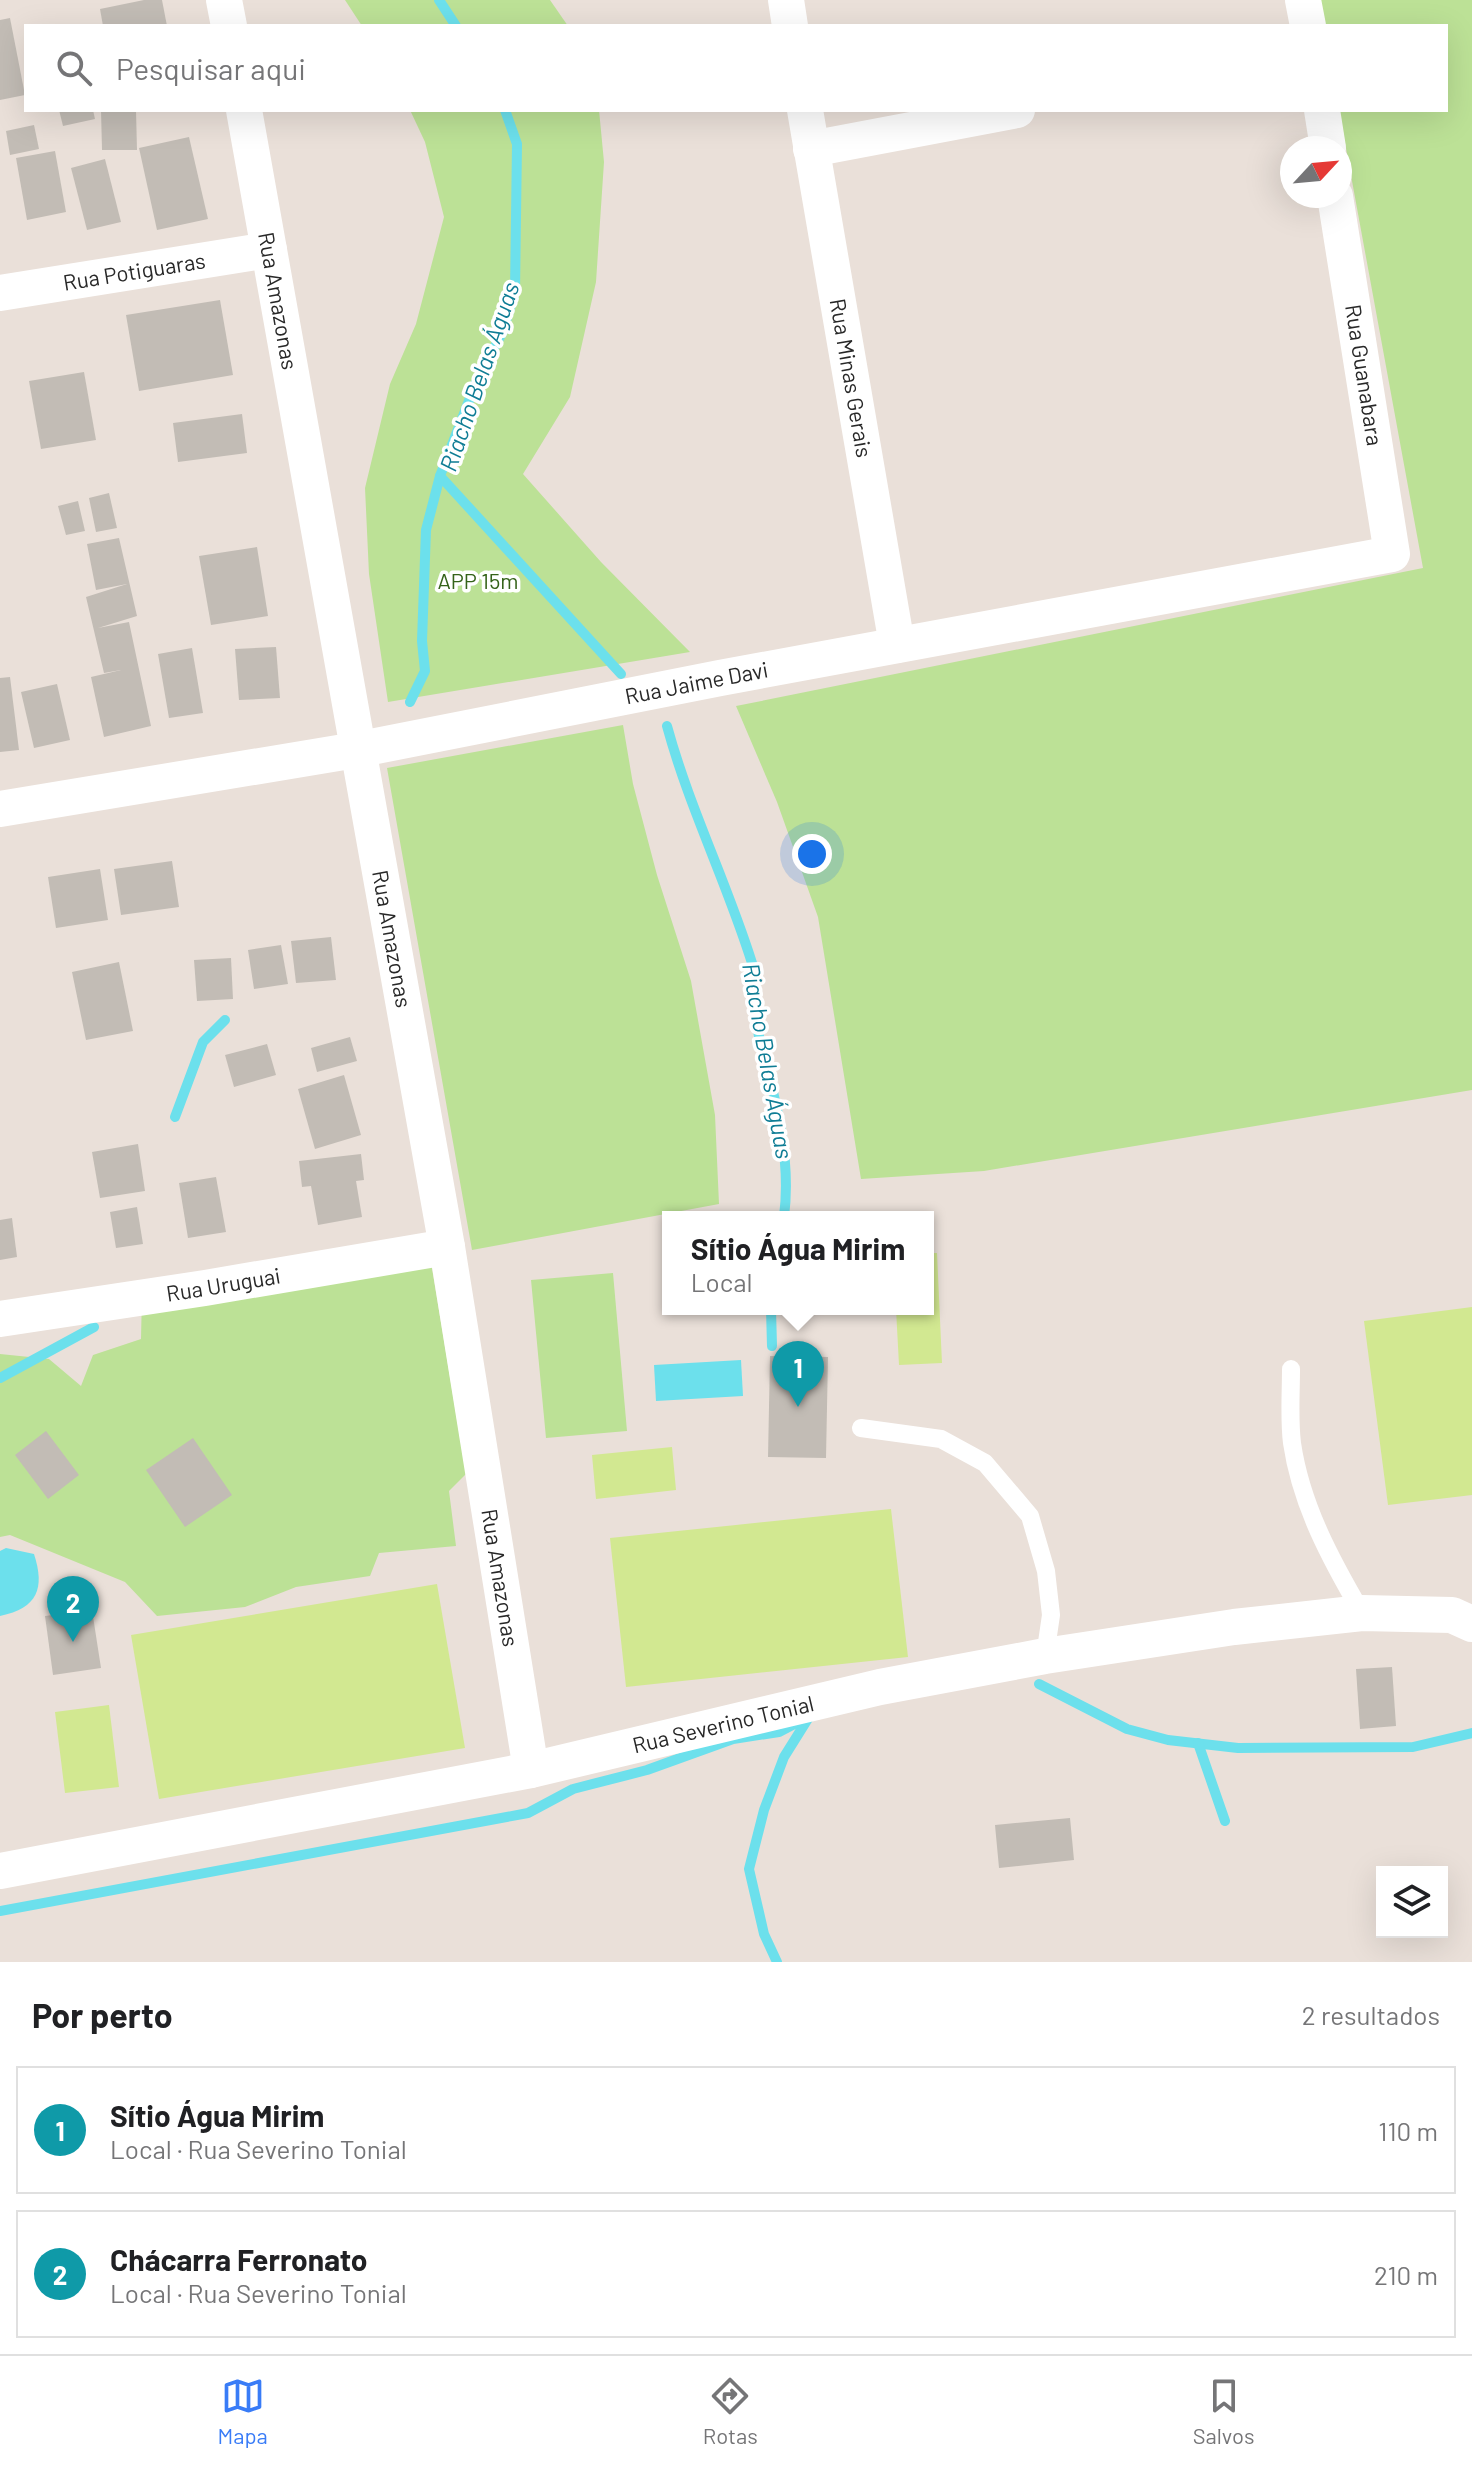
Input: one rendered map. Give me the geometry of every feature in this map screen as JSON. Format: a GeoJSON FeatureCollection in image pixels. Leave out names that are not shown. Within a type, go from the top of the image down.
{"type":"FeatureCollection","features":[{"type":"Feature","properties":{"kind":"street"},"geometry":{"type":"LineString","coordinates":[[224,0],[229,24]]}},
{"type":"Feature","properties":{"kind":"street"},"geometry":{"type":"LineString","coordinates":[[786,0],[790,24]]}},
{"type":"Feature","properties":{"kind":"street"},"geometry":{"type":"LineString","coordinates":[[1303,0],[1308,24]]}},
{"type":"Feature","properties":{"kind":"street","name":"Rua Amazonas"},"geometry":{"type":"LineString","coordinates":[[244,112],[447,1247],[531,1770]]}},
{"type":"Feature","properties":{"kind":"street","name":"Rua Minas Gerais"},"geometry":{"type":"LineString","coordinates":[[805,112],[897,645]]}},
{"type":"Feature","properties":{"kind":"street"},"geometry":{"type":"LineString","coordinates":[[811,149],[1006,112]]}},
{"type":"Feature","properties":{"kind":"street"},"geometry":{"type":"LineString","coordinates":[[1322,112],[1326,136]]}},
{"type":"Feature","properties":{"kind":"street","name":"Rua Guanabara"},"geometry":{"type":"LineString","coordinates":[[1337,208],[1392,554]]}},
{"type":"Feature","properties":{"kind":"street","name":"Rua Potiguaras"},"geometry":{"type":"LineString","coordinates":[[0,293],[269,250]]}},
{"type":"Feature","properties":{"kind":"street","name":"Rua Jaime Davi"},"geometry":{"type":"LineString","coordinates":[[0,809],[356,750],[897,645],[1392,554]]}},
{"type":"Feature","properties":{"kind":"street","name":"Rua Uruguai"},"geometry":{"type":"LineString","coordinates":[[0,1319],[447,1247]]}},
{"type":"Feature","properties":{"kind":"street","name":"Rua Severino Tonial"},"geometry":{"type":"LineString","coordinates":[[0,1871],[531,1770],[880,1687],[1045,1656],[1234,1627],[1362,1613],[1462,1620]]}},
{"type":"Feature","properties":{"kind":"lane"},"geometry":{"type":"LineString","coordinates":[[1291,1369],[1292,1440],[1300,1483],[1317,1530],[1362,1613]]}},
{"type":"Feature","properties":{"kind":"lane"},"geometry":{"type":"LineString","coordinates":[[861,1428],[941,1439],[985,1463],[1030,1516],[1046,1571],[1051,1615],[1045,1656]]}},
{"type":"Feature","properties":{"kind":"green space"},"geometry":{"type":"Polygon","coordinates":[[[345,0],[550,0],[567,24],[361,24],[345,0]]]}},
{"type":"Feature","properties":{"kind":"green space"},"geometry":{"type":"Polygon","coordinates":[[[1319,0],[1472,0],[1472,1090],[984,1171],[861,1179],[818,917],[777,802],[736,706],[1423,568],[1352,181],[1352,136],[1344,136],[1339,112],[1448,112],[1448,24],[1324,24],[1319,0]]]}},
{"type":"Feature","properties":{"kind":"green space","name":"APP 15m"},"geometry":{"type":"Polygon","coordinates":[[[411,112],[599,112],[604,162],[596,282],[570,397],[523,474],[601,562],[690,652],[388,702],[369,574],[365,488],[390,384],[416,324],[444,217],[425,142],[411,112]]]}},
{"type":"Feature","properties":{"kind":"green space"},"geometry":{"type":"Polygon","coordinates":[[[623,725],[633,784],[657,875],[691,981],[715,1115],[719,1204],[662,1211],[662,1215],[472,1250],[387,768],[623,725]]]}},
{"type":"Feature","properties":{"kind":"green space"},"geometry":{"type":"Polygon","coordinates":[[[427,1238],[466,1474],[449,1491],[456,1546],[379,1553],[370,1576],[296,1587],[245,1607],[157,1616],[125,1582],[10,1535],[0,1537],[0,1354],[49,1359],[81,1386],[93,1355],[141,1339],[142,1293],[427,1238]]]}},
{"type":"Feature","properties":{"kind":"green space"},"geometry":{"type":"Polygon","coordinates":[[[934,1253],[937,1253],[942,1363],[899,1365],[896,1315],[934,1315],[934,1253]]]}},
{"type":"Feature","properties":{"kind":"green space"},"geometry":{"type":"Polygon","coordinates":[[[613,1273],[627,1431],[546,1438],[531,1280],[613,1273]]]}},
{"type":"Feature","properties":{"kind":"green space"},"geometry":{"type":"Polygon","coordinates":[[[1472,1307],[1472,1495],[1388,1505],[1364,1321],[1472,1307]]]}},
{"type":"Feature","properties":{"kind":"green space"},"geometry":{"type":"Polygon","coordinates":[[[672,1447],[676,1490],[596,1499],[592,1455],[672,1447]]]}},
{"type":"Feature","properties":{"kind":"green space"},"geometry":{"type":"Polygon","coordinates":[[[891,1509],[908,1657],[626,1687],[610,1538],[891,1509]]]}},
{"type":"Feature","properties":{"kind":"green space"},"geometry":{"type":"Polygon","coordinates":[[[437,1584],[465,1748],[159,1799],[131,1635],[437,1584]]]}},
{"type":"Feature","properties":{"kind":"green space"},"geometry":{"type":"Polygon","coordinates":[[[109,1705],[119,1787],[65,1793],[55,1712],[109,1705]]]}},
{"type":"Feature","properties":{"kind":"water"},"geometry":{"type":"Polygon","coordinates":[[[741,1360],[743,1396],[656,1401],[654,1365],[741,1360]]]}},
{"type":"Feature","properties":{"kind":"water"},"geometry":{"type":"Polygon","coordinates":[[[6,1548],[34,1554],[39,1577],[30,1602],[23,1608],[0,1616],[0,1551],[6,1548]]]}},
{"type":"Feature","properties":{"kind":"building"},"geometry":{"type":"Polygon","coordinates":[[[144,0],[162,0],[167,24],[103,24],[100,9],[144,0]]]}},
{"type":"Feature","properties":{"kind":"building"},"geometry":{"type":"Polygon","coordinates":[[[10,18],[24,95],[0,100],[0,20],[10,18]]]}},
{"type":"Feature","properties":{"kind":"building"},"geometry":{"type":"Polygon","coordinates":[[[60,112],[93,112],[95,119],[63,126],[60,112]]]}},
{"type":"Feature","properties":{"kind":"building"},"geometry":{"type":"Polygon","coordinates":[[[101,112],[136,112],[137,150],[102,150],[101,112]]]}},
{"type":"Feature","properties":{"kind":"building"},"geometry":{"type":"Polygon","coordinates":[[[34,125],[39,149],[10,155],[6,131],[34,125]]]}},
{"type":"Feature","properties":{"kind":"building"},"geometry":{"type":"Polygon","coordinates":[[[189,137],[208,219],[157,230],[139,148],[189,137]]]}},
{"type":"Feature","properties":{"kind":"building"},"geometry":{"type":"Polygon","coordinates":[[[55,151],[66,212],[27,220],[16,158],[55,151]]]}},
{"type":"Feature","properties":{"kind":"building"},"geometry":{"type":"Polygon","coordinates":[[[105,159],[121,222],[87,230],[71,168],[105,159]]]}},
{"type":"Feature","properties":{"kind":"building"},"geometry":{"type":"Polygon","coordinates":[[[220,300],[233,375],[139,391],[126,315],[220,300]]]}},
{"type":"Feature","properties":{"kind":"building"},"geometry":{"type":"Polygon","coordinates":[[[84,372],[96,440],[41,449],[29,381],[84,372]]]}},
{"type":"Feature","properties":{"kind":"building"},"geometry":{"type":"Polygon","coordinates":[[[242,414],[247,453],[178,462],[173,423],[242,414]]]}},
{"type":"Feature","properties":{"kind":"building"},"geometry":{"type":"Polygon","coordinates":[[[109,493],[117,528],[96,532],[89,498],[109,493]]]}},
{"type":"Feature","properties":{"kind":"building"},"geometry":{"type":"Polygon","coordinates":[[[78,501],[85,531],[66,535],[58,506],[78,501]]]}},
{"type":"Feature","properties":{"kind":"building"},"geometry":{"type":"Polygon","coordinates":[[[119,538],[137,616],[98,628],[129,622],[151,726],[104,737],[91,677],[121,670],[104,673],[86,597],[127,584],[96,590],[87,544],[119,538]]]}},
{"type":"Feature","properties":{"kind":"building"},"geometry":{"type":"Polygon","coordinates":[[[257,547],[268,616],[211,625],[199,556],[257,547]]]}},
{"type":"Feature","properties":{"kind":"building"},"geometry":{"type":"Polygon","coordinates":[[[276,647],[280,698],[239,700],[235,649],[276,647]]]}},
{"type":"Feature","properties":{"kind":"building"},"geometry":{"type":"Polygon","coordinates":[[[192,648],[203,713],[169,718],[158,654],[192,648]]]}},
{"type":"Feature","properties":{"kind":"building"},"geometry":{"type":"Polygon","coordinates":[[[10,677],[19,750],[0,752],[0,678],[10,677]]]}},
{"type":"Feature","properties":{"kind":"building"},"geometry":{"type":"Polygon","coordinates":[[[57,684],[70,740],[34,748],[21,692],[57,684]]]}},
{"type":"Feature","properties":{"kind":"building"},"geometry":{"type":"Polygon","coordinates":[[[172,861],[179,907],[121,915],[114,869],[172,861]]]}},
{"type":"Feature","properties":{"kind":"building"},"geometry":{"type":"Polygon","coordinates":[[[100,869],[108,920],[56,928],[48,877],[100,869]]]}},
{"type":"Feature","properties":{"kind":"building"},"geometry":{"type":"Polygon","coordinates":[[[331,937],[336,980],[296,983],[291,941],[331,937]]]}},
{"type":"Feature","properties":{"kind":"building"},"geometry":{"type":"Polygon","coordinates":[[[281,945],[288,984],[254,989],[248,950],[281,945]]]}},
{"type":"Feature","properties":{"kind":"building"},"geometry":{"type":"Polygon","coordinates":[[[231,958],[233,999],[197,1001],[194,960],[231,958]]]}},
{"type":"Feature","properties":{"kind":"building"},"geometry":{"type":"Polygon","coordinates":[[[119,962],[133,1031],[86,1040],[72,972],[119,962]]]}},
{"type":"Feature","properties":{"kind":"building"},"geometry":{"type":"Polygon","coordinates":[[[350,1037],[357,1061],[317,1072],[311,1048],[350,1037]]]}},
{"type":"Feature","properties":{"kind":"building"},"geometry":{"type":"Polygon","coordinates":[[[267,1044],[276,1075],[234,1087],[225,1055],[267,1044]]]}},
{"type":"Feature","properties":{"kind":"building"},"geometry":{"type":"Polygon","coordinates":[[[344,1075],[361,1135],[315,1149],[298,1089],[344,1075]]]}},
{"type":"Feature","properties":{"kind":"building"},"geometry":{"type":"Polygon","coordinates":[[[138,1144],[145,1191],[100,1198],[92,1152],[138,1144]]]}},
{"type":"Feature","properties":{"kind":"building"},"geometry":{"type":"Polygon","coordinates":[[[361,1154],[364,1180],[356,1181],[362,1217],[318,1225],[311,1186],[302,1187],[299,1161],[361,1154]]]}},
{"type":"Feature","properties":{"kind":"building"},"geometry":{"type":"Polygon","coordinates":[[[216,1177],[226,1232],[188,1238],[179,1183],[216,1177]]]}},
{"type":"Feature","properties":{"kind":"building"},"geometry":{"type":"Polygon","coordinates":[[[137,1207],[143,1244],[116,1248],[110,1212],[137,1207]]]}},
{"type":"Feature","properties":{"kind":"building"},"geometry":{"type":"Polygon","coordinates":[[[12,1218],[17,1257],[0,1260],[0,1220],[12,1218]]]}},
{"type":"Feature","properties":{"kind":"building"},"geometry":{"type":"Polygon","coordinates":[[[770,1356],[828,1357],[826,1458],[768,1457],[770,1356]]]}},
{"type":"Feature","properties":{"kind":"building"},"geometry":{"type":"Polygon","coordinates":[[[46,1431],[79,1475],[48,1499],[15,1455],[46,1431]]]}},
{"type":"Feature","properties":{"kind":"building"},"geometry":{"type":"Polygon","coordinates":[[[193,1438],[232,1495],[185,1527],[146,1470],[193,1438]]]}},
{"type":"Feature","properties":{"kind":"building"},"geometry":{"type":"Polygon","coordinates":[[[92,1610],[101,1668],[53,1675],[45,1616],[92,1610]]]}},
{"type":"Feature","properties":{"kind":"building"},"geometry":{"type":"Polygon","coordinates":[[[1392,1667],[1396,1726],[1360,1729],[1356,1669],[1392,1667]]]}},
{"type":"Feature","properties":{"kind":"building"},"geometry":{"type":"Polygon","coordinates":[[[1070,1818],[1074,1860],[999,1868],[995,1825],[1070,1818]]]}},
{"type":"Feature","properties":{"kind":"waterway","name":"Riacho Belas Águas"},"geometry":{"type":"LineString","coordinates":[[439,0],[455,24]]}},
{"type":"Feature","properties":{"kind":"waterway","name":"Riacho Belas Águas"},"geometry":{"type":"LineString","coordinates":[[506,112],[517,144],[515,291],[503,331],[475,385],[440,476],[621,674]]}},
{"type":"Feature","properties":{"kind":"waterway"},"geometry":{"type":"LineString","coordinates":[[410,702],[425,671],[422,641],[426,530],[440,476]]}},
{"type":"Feature","properties":{"kind":"waterway","name":"Riacho Belas Águas"},"geometry":{"type":"LineString","coordinates":[[667,726],[752,963],[757,1027],[784,1148],[785,1211]]}},
{"type":"Feature","properties":{"kind":"waterway"},"geometry":{"type":"LineString","coordinates":[[175,1117],[203,1042],[225,1020]]}},
{"type":"Feature","properties":{"kind":"waterway","name":"Riacho Belas Águas"},"geometry":{"type":"LineString","coordinates":[[771,1315],[772,1346]]}},
{"type":"Feature","properties":{"kind":"waterway"},"geometry":{"type":"LineString","coordinates":[[0,1378],[94,1327]]}},
{"type":"Feature","properties":{"kind":"waterway"},"geometry":{"type":"LineString","coordinates":[[1039,1684],[1127,1729],[1168,1740],[1238,1748],[1413,1747],[1472,1733]]}},
{"type":"Feature","properties":{"kind":"waterway","name":"Riacho Belas Águas"},"geometry":{"type":"LineString","coordinates":[[777,1962],[764,1934],[749,1869],[764,1810],[784,1757],[809,1717]]}},
{"type":"Feature","properties":{"kind":"waterway"},"geometry":{"type":"LineString","coordinates":[[0,1911],[528,1813],[573,1789],[647,1770],[733,1739],[779,1732],[800,1721]]}},
{"type":"Feature","properties":{"kind":"waterway"},"geometry":{"type":"LineString","coordinates":[[1198,1743],[1225,1821]]}},
{"type":"Feature","properties":{"kind":"place","name":"Sítio Água Mirim"},"geometry":{"type":"Point","coordinates":[798,1407]}},
{"type":"Feature","properties":{"kind":"place","name":"Chácarra Ferronato"},"geometry":{"type":"Point","coordinates":[73,1642]}}]}
